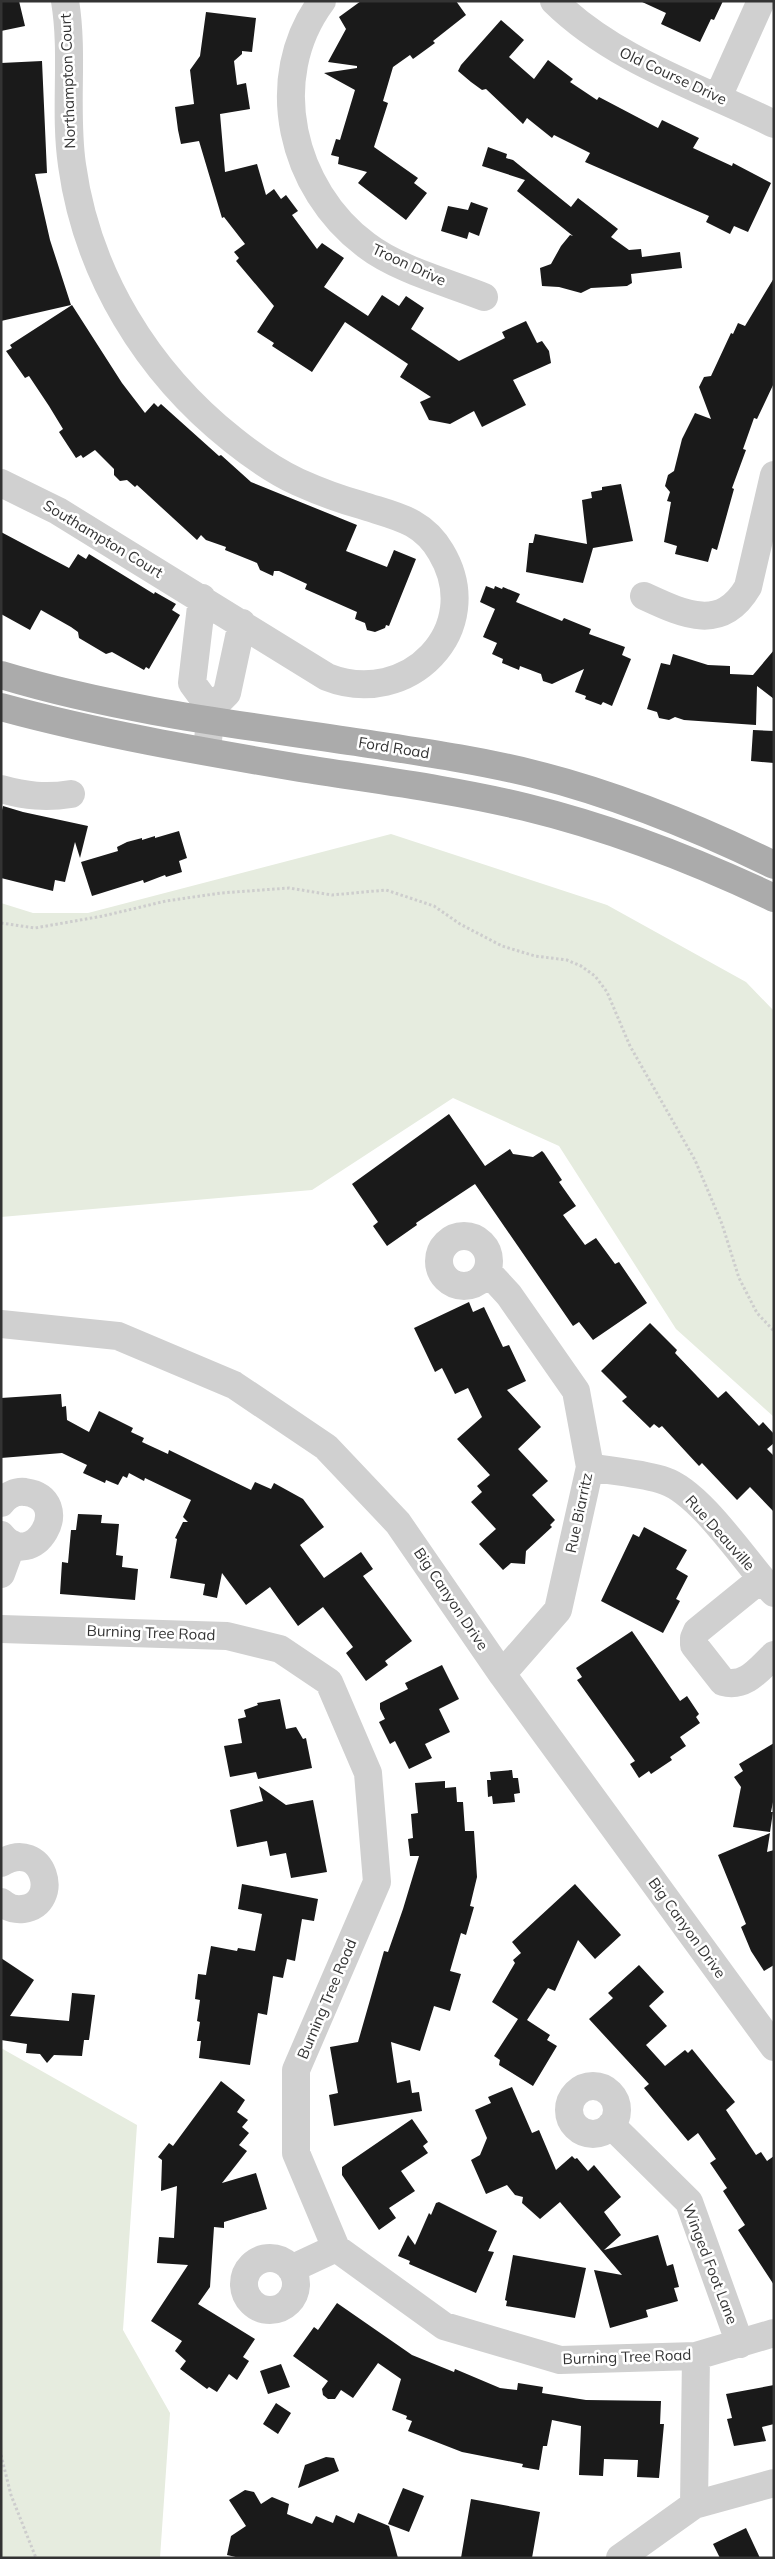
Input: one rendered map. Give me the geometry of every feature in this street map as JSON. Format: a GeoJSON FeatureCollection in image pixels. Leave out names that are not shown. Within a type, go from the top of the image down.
{"type":"FeatureCollection","features":[{"type":"Feature","properties":{"kind":"main road","name":"Ford Road"},"geometry":{"type":"LineString","coordinates":[[1,675],[56,692],[142,710],[211,714],[532,774],[620,798],[709,833],[774,865]]}},
{"type":"Feature","properties":{"kind":"main road"},"geometry":{"type":"LineString","coordinates":[[1,707],[112,735],[433,787],[526,807],[632,838],[703,864],[774,898]]}},
{"type":"Feature","properties":{"kind":"street","name":"Northampton Court"},"geometry":{"type":"LineString","coordinates":[[65,1],[68,22],[68,120],[72,165],[80,208],[97,260],[121,312],[145,350],[172,384],[203,417],[256,458],[290,478],[326,494],[392,513],[420,528],[442,552],[450,569],[454,587],[454,605],[450,623],[441,644],[429,659],[415,671],[395,681],[376,685],[358,686],[327,677],[242,623]]}},
{"type":"Feature","properties":{"kind":"street","name":"Troon Drive"},"geometry":{"type":"LineString","coordinates":[[322,1],[304,34],[296,61],[291,91],[295,135],[308,177],[324,204],[344,228],[367,246],[391,260],[484,297]]}},
{"type":"Feature","properties":{"kind":"street","name":"Old Course Drive"},"geometry":{"type":"LineString","coordinates":[[554,1],[601,40],[638,62],[774,124]]}},
{"type":"Feature","properties":{"kind":"street"},"geometry":{"type":"LineString","coordinates":[[718,97],[761,1]]}},
{"type":"Feature","properties":{"kind":"street"},"geometry":{"type":"LineString","coordinates":[[644,596],[676,610],[703,616],[719,615],[735,605],[748,587],[774,476]]}},
{"type":"Feature","properties":{"kind":"street","name":"Southampton Court"},"geometry":{"type":"LineString","coordinates":[[1,483],[58,511],[242,623]]}},
{"type":"Feature","properties":{"kind":"street"},"geometry":{"type":"LineString","coordinates":[[202,598],[192,682],[211,714]]}},
{"type":"Feature","properties":{"kind":"street"},"geometry":{"type":"LineString","coordinates":[[207,751],[211,714],[227,693],[242,623]]}},
{"type":"Feature","properties":{"kind":"street"},"geometry":{"type":"LineString","coordinates":[[1,789],[30,797],[50,798],[71,794]]}},
{"type":"Feature","properties":{"kind":"street","name":"Rue Biarritz"},"geometry":{"type":"LineString","coordinates":[[487,1271],[509,1295],[576,1392],[590,1468],[558,1610],[502,1674]]}},
{"type":"Feature","properties":{"kind":"street","name":"Big Canyon Drive"},"geometry":{"type":"LineString","coordinates":[[1,1324],[118,1336],[234,1385],[326,1447],[398,1522],[502,1674],[774,2047]]}},
{"type":"Feature","properties":{"kind":"street","name":"Rue Deauville"},"geometry":{"type":"LineString","coordinates":[[590,1468],[666,1481],[681,1490],[698,1503],[767,1586],[697,1631],[694,1644],[723,1682],[731,1684],[747,1680],[774,1654]]}},
{"type":"Feature","properties":{"kind":"street"},"geometry":{"type":"LineString","coordinates":[[1,1502],[12,1494],[23,1492],[33,1494],[42,1500],[48,1509],[48,1524],[42,1538],[33,1544],[22,1546],[6,1540],[1,1574]]}},
{"type":"Feature","properties":{"kind":"street","name":"Burning Tree Road"},"geometry":{"type":"LineString","coordinates":[[1,1629],[227,1636],[280,1649],[329,1682],[368,1773],[377,1882],[296,2070],[296,2153],[336,2248],[444,2326],[560,2360],[696,2356],[774,2333]]}},
{"type":"Feature","properties":{"kind":"street"},"geometry":{"type":"LineString","coordinates":[[1,1863],[11,1858],[21,1857],[31,1860],[39,1866],[44,1875],[45,1885],[42,1895],[36,1903],[27,1908],[16,1910],[1,1902]]}},
{"type":"Feature","properties":{"kind":"street","name":"Winged Foot Lane"},"geometry":{"type":"LineString","coordinates":[[611,2125],[689,2202],[740,2344]]}},
{"type":"Feature","properties":{"kind":"street"},"geometry":{"type":"LineString","coordinates":[[291,2270],[336,2248]]}},
{"type":"Feature","properties":{"kind":"street"},"geometry":{"type":"LineString","coordinates":[[694,2505],[696,2356]]}},
{"type":"Feature","properties":{"kind":"street"},"geometry":{"type":"LineString","coordinates":[[620,2558],[694,2505],[774,2483]]}},
{"type":"Feature","properties":{"kind":"path"},"geometry":{"type":"LineString","coordinates":[[1,923],[35,928],[96,918],[166,901],[230,892],[289,888],[332,895],[386,890],[434,906],[460,924],[502,946],[535,956],[568,960],[582,966],[595,976],[607,992],[630,1046],[695,1160],[722,1224],[739,1278],[757,1313],[774,1331]]}},
{"type":"Feature","properties":{"kind":"path"},"geometry":{"type":"LineString","coordinates":[[1,2455],[11,2494],[36,2558]]}},
{"type":"Feature","properties":{"kind":"shaded area"},"geometry":{"type":"Polygon","coordinates":[[[391,834],[607,905],[746,982],[774,1011],[774,1417],[676,1329],[559,1146],[453,1098],[312,1190],[1,1217],[1,903],[33,913],[88,913],[391,834]]]}},
{"type":"Feature","properties":{"kind":"shaded area"},"geometry":{"type":"Polygon","coordinates":[[[1,2048],[137,2125],[123,2330],[170,2413],[160,2558],[1,2558],[1,2048]]]}},
{"type":"Feature","properties":{"kind":"building"},"geometry":{"type":"Polygon","coordinates":[[[1,1],[19,1],[25,26],[1,31],[1,1]]]}},
{"type":"Feature","properties":{"kind":"building"},"geometry":{"type":"Polygon","coordinates":[[[361,1],[456,1],[466,15],[433,41],[435,43],[413,59],[410,55],[393,67],[383,101],[388,103],[374,147],[418,178],[414,183],[427,193],[406,220],[358,183],[367,172],[338,164],[339,157],[331,155],[336,139],[340,140],[355,90],[324,73],[357,68],[357,66],[328,62],[346,29],[339,17],[361,1]]]}},
{"type":"Feature","properties":{"kind":"building"},"geometry":{"type":"Polygon","coordinates":[[[640,1],[723,1],[714,20],[711,19],[700,42],[661,24],[666,13],[640,1]]]}},
{"type":"Feature","properties":{"kind":"building"},"geometry":{"type":"Polygon","coordinates":[[[206,12],[256,18],[252,52],[242,51],[242,54],[234,61],[237,85],[246,83],[250,109],[220,114],[225,172],[257,164],[266,195],[274,189],[281,199],[286,195],[298,211],[292,215],[317,249],[322,243],[344,258],[324,287],[368,316],[382,295],[399,306],[406,296],[424,308],[411,329],[459,361],[505,338],[502,332],[526,321],[537,343],[542,341],[549,351],[551,363],[513,380],[526,405],[482,427],[474,411],[450,424],[429,420],[420,402],[431,397],[400,377],[408,364],[345,322],[312,372],[272,346],[274,343],[257,332],[274,306],[236,261],[239,258],[234,252],[245,244],[224,217],[222,218],[199,141],[181,144],[178,130],[175,107],[194,104],[190,70],[200,56],[206,12]]]}},
{"type":"Feature","properties":{"kind":"building"},"geometry":{"type":"Polygon","coordinates":[[[501,20],[524,40],[509,57],[534,79],[548,60],[573,79],[570,82],[597,100],[599,97],[658,128],[662,120],[699,138],[693,148],[732,166],[733,163],[771,183],[748,232],[734,226],[730,234],[706,222],[709,216],[585,162],[590,153],[554,135],[552,138],[527,118],[523,124],[486,89],[482,90],[458,71],[461,65],[501,20]]]}},
{"type":"Feature","properties":{"kind":"building"},"geometry":{"type":"Polygon","coordinates":[[[42,61],[47,173],[35,174],[50,240],[71,305],[1,321],[1,63],[42,61]]]}},
{"type":"Feature","properties":{"kind":"building"},"geometry":{"type":"Polygon","coordinates":[[[488,147],[507,154],[506,158],[513,160],[571,207],[578,198],[618,229],[611,237],[629,250],[641,249],[642,257],[680,252],[682,268],[631,274],[632,283],[627,286],[591,288],[581,293],[559,287],[542,286],[540,268],[551,264],[561,246],[570,235],[573,236],[517,191],[525,180],[482,166],[488,147]]]}},
{"type":"Feature","properties":{"kind":"building"},"geometry":{"type":"Polygon","coordinates":[[[471,202],[488,208],[479,236],[469,232],[467,239],[441,231],[448,206],[468,210],[471,202]]]}},
{"type":"Feature","properties":{"kind":"building"},"geometry":{"type":"Polygon","coordinates":[[[774,278],[774,383],[757,419],[754,418],[743,449],[746,450],[732,488],[734,489],[717,550],[712,548],[708,562],[675,554],[677,546],[664,542],[671,502],[667,501],[670,492],[665,486],[668,475],[674,471],[682,439],[695,413],[711,419],[699,387],[704,377],[711,376],[731,333],[733,334],[738,323],[745,326],[774,278]]]}},
{"type":"Feature","properties":{"kind":"building"},"geometry":{"type":"Polygon","coordinates":[[[72,305],[122,383],[145,413],[154,403],[158,407],[161,404],[251,482],[357,525],[346,551],[387,567],[394,550],[416,559],[389,626],[386,625],[385,628],[375,632],[367,630],[365,623],[355,619],[357,612],[305,589],[307,584],[279,571],[274,571],[273,576],[260,570],[257,563],[225,550],[226,547],[206,540],[201,535],[197,540],[137,485],[135,487],[127,480],[120,481],[114,475],[114,469],[95,450],[83,458],[81,455],[76,458],[59,432],[63,429],[49,406],[29,376],[25,378],[6,351],[12,348],[10,345],[72,305]]]}},
{"type":"Feature","properties":{"kind":"building"},"geometry":{"type":"Polygon","coordinates":[[[621,484],[633,541],[593,548],[583,583],[526,572],[529,543],[533,543],[535,534],[587,544],[582,500],[592,498],[591,492],[602,490],[602,487],[621,484]]]}},
{"type":"Feature","properties":{"kind":"building"},"geometry":{"type":"Polygon","coordinates":[[[1,532],[69,568],[78,554],[86,559],[89,554],[154,594],[155,592],[176,604],[172,610],[180,615],[149,669],[146,667],[144,670],[112,652],[106,654],[79,638],[78,632],[71,627],[41,610],[30,630],[1,614],[1,532]]]}},
{"type":"Feature","properties":{"kind":"building"},"geometry":{"type":"Polygon","coordinates":[[[486,586],[494,589],[495,586],[502,589],[503,587],[520,594],[516,602],[562,621],[564,618],[591,629],[589,634],[625,647],[622,655],[631,659],[612,706],[603,702],[601,705],[585,699],[586,696],[575,692],[584,669],[552,684],[543,681],[541,674],[520,666],[519,670],[502,663],[503,659],[492,654],[497,643],[483,637],[495,609],[480,602],[486,586]]]}},
{"type":"Feature","properties":{"kind":"building"},"geometry":{"type":"Polygon","coordinates":[[[774,650],[774,699],[757,686],[756,725],[684,720],[675,717],[669,720],[659,718],[657,712],[647,709],[661,663],[670,665],[673,654],[708,665],[730,666],[730,674],[753,675],[774,650]]]}},
{"type":"Feature","properties":{"kind":"building"},"geometry":{"type":"Polygon","coordinates":[[[753,730],[774,731],[774,763],[751,761],[753,730]]]}},
{"type":"Feature","properties":{"kind":"building"},"geometry":{"type":"Polygon","coordinates":[[[3,806],[88,826],[80,858],[75,842],[65,882],[55,880],[53,891],[1,878],[1,814],[3,806]]]}},
{"type":"Feature","properties":{"kind":"building"},"geometry":{"type":"Polygon","coordinates":[[[179,831],[187,858],[179,861],[182,872],[166,877],[165,875],[144,883],[143,880],[92,896],[81,862],[118,851],[117,847],[127,842],[155,836],[155,838],[179,831]]]}},
{"type":"Feature","properties":{"kind":"building"},"geometry":{"type":"Polygon","coordinates":[[[449,1114],[485,1166],[510,1149],[513,1154],[533,1157],[542,1151],[562,1180],[559,1182],[576,1206],[563,1215],[585,1245],[596,1238],[615,1264],[619,1262],[647,1303],[593,1340],[579,1322],[573,1326],[475,1184],[416,1223],[417,1225],[387,1246],[373,1226],[378,1222],[352,1184],[449,1114]]]}},
{"type":"Feature","properties":{"kind":"building"},"geometry":{"type":"Polygon","coordinates":[[[469,1302],[473,1312],[484,1307],[503,1347],[509,1345],[526,1381],[507,1390],[541,1427],[518,1449],[548,1481],[532,1495],[555,1520],[550,1525],[552,1527],[526,1551],[525,1564],[511,1563],[503,1570],[479,1544],[496,1529],[471,1502],[482,1492],[477,1486],[490,1475],[457,1439],[482,1417],[468,1388],[455,1394],[442,1368],[435,1372],[414,1328],[469,1302]]]}},
{"type":"Feature","properties":{"kind":"building"},"geometry":{"type":"Polygon","coordinates":[[[650,1323],[677,1350],[675,1353],[718,1398],[726,1391],[759,1426],[763,1422],[774,1434],[774,1443],[767,1449],[774,1456],[774,1512],[750,1487],[737,1500],[702,1463],[699,1466],[662,1426],[659,1428],[654,1424],[650,1428],[622,1401],[627,1397],[601,1371],[650,1323]]]}},
{"type":"Feature","properties":{"kind":"building"},"geometry":{"type":"Polygon","coordinates":[[[61,1394],[62,1407],[66,1406],[67,1420],[89,1432],[99,1411],[133,1428],[131,1432],[144,1438],[142,1442],[168,1454],[169,1450],[251,1490],[255,1482],[271,1489],[274,1483],[303,1499],[324,1527],[300,1545],[324,1578],[361,1552],[373,1569],[363,1576],[412,1641],[385,1661],[388,1665],[366,1681],[346,1653],[353,1647],[323,1607],[298,1626],[270,1587],[246,1605],[222,1573],[217,1598],[203,1595],[205,1584],[170,1578],[177,1539],[175,1538],[183,1522],[188,1522],[183,1517],[191,1500],[145,1478],[144,1481],[129,1473],[127,1478],[123,1476],[118,1485],[106,1480],[105,1483],[83,1473],[87,1465],[62,1453],[1,1458],[1,1398],[61,1394]]]}},
{"type":"Feature","properties":{"kind":"building"},"geometry":{"type":"Polygon","coordinates":[[[78,1514],[102,1515],[101,1523],[119,1524],[116,1555],[123,1556],[122,1567],[138,1569],[135,1600],[60,1594],[62,1562],[68,1563],[71,1530],[76,1530],[78,1514]]]}},
{"type":"Feature","properties":{"kind":"building"},"geometry":{"type":"Polygon","coordinates":[[[644,1527],[687,1550],[676,1569],[688,1576],[676,1599],[680,1601],[663,1633],[601,1601],[633,1534],[639,1537],[644,1527]]]}},
{"type":"Feature","properties":{"kind":"building"},"geometry":{"type":"Polygon","coordinates":[[[632,1631],[680,1701],[687,1696],[699,1714],[696,1717],[700,1723],[680,1737],[686,1746],[670,1757],[672,1760],[651,1774],[649,1771],[639,1778],[630,1764],[635,1761],[577,1680],[582,1677],[576,1668],[632,1631]]]}},
{"type":"Feature","properties":{"kind":"building"},"geometry":{"type":"Polygon","coordinates":[[[442,1665],[459,1699],[439,1709],[450,1732],[425,1744],[432,1758],[409,1769],[395,1741],[390,1744],[379,1722],[385,1719],[380,1709],[380,1703],[408,1689],[405,1683],[442,1665]]]}},
{"type":"Feature","properties":{"kind":"building"},"geometry":{"type":"Polygon","coordinates":[[[280,1699],[286,1729],[296,1727],[303,1739],[306,1738],[312,1768],[258,1779],[256,1772],[230,1777],[224,1746],[242,1743],[238,1719],[246,1717],[244,1710],[258,1705],[257,1703],[280,1699]]]}},
{"type":"Feature","properties":{"kind":"building"},"geometry":{"type":"Polygon","coordinates":[[[774,1743],[774,1797],[770,1832],[733,1827],[741,1787],[734,1777],[743,1771],[739,1764],[774,1743]]]}},
{"type":"Feature","properties":{"kind":"building"},"geometry":{"type":"Polygon","coordinates":[[[512,1770],[513,1778],[518,1778],[520,1793],[514,1794],[515,1802],[493,1804],[492,1796],[488,1797],[487,1780],[491,1780],[490,1772],[512,1770]]]}},
{"type":"Feature","properties":{"kind":"building"},"geometry":{"type":"Polygon","coordinates":[[[445,1781],[445,1788],[456,1787],[457,1802],[463,1802],[465,1831],[474,1831],[477,1877],[470,1906],[474,1907],[466,1935],[461,1933],[450,1971],[461,1974],[450,2011],[434,2006],[420,2051],[391,2042],[397,2083],[410,2080],[412,2093],[419,2092],[422,2111],[334,2126],[329,2095],[338,2093],[330,2047],[358,2042],[384,1951],[388,1952],[403,1909],[419,1856],[410,1856],[408,1839],[413,1838],[411,1814],[418,1813],[415,1783],[445,1781]]]}},
{"type":"Feature","properties":{"kind":"building"},"geometry":{"type":"Polygon","coordinates":[[[259,1786],[286,1805],[313,1800],[327,1872],[291,1878],[286,1853],[270,1856],[267,1841],[237,1847],[230,1810],[263,1801],[259,1786]]]}},
{"type":"Feature","properties":{"kind":"building"},"geometry":{"type":"Polygon","coordinates":[[[770,1833],[767,1852],[774,1850],[774,1965],[764,1971],[751,1951],[741,1927],[746,1924],[718,1855],[770,1833]]]}},
{"type":"Feature","properties":{"kind":"building"},"geometry":{"type":"Polygon","coordinates":[[[242,1884],[318,1899],[314,1921],[302,1919],[295,1961],[287,1959],[283,1978],[273,1976],[267,2015],[258,2013],[250,2065],[199,2058],[201,2041],[197,2041],[200,2022],[197,2021],[200,2000],[195,1999],[198,1974],[206,1975],[211,1946],[237,1951],[238,1948],[255,1951],[262,1914],[238,1909],[242,1884]]]}},
{"type":"Feature","properties":{"kind":"building"},"geometry":{"type":"Polygon","coordinates":[[[575,1884],[621,1935],[595,1959],[578,1940],[555,1991],[548,1988],[527,2020],[550,2035],[547,2040],[557,2046],[533,2086],[499,2065],[500,2060],[494,2056],[518,2019],[492,2002],[515,1963],[513,1960],[521,1953],[512,1942],[575,1884]]]}},
{"type":"Feature","properties":{"kind":"building"},"geometry":{"type":"Polygon","coordinates":[[[1,1958],[34,1980],[10,2016],[69,2021],[72,1993],[95,1995],[89,2040],[84,2040],[82,2056],[54,2055],[47,2063],[40,2054],[26,2053],[27,2044],[1,2040],[1,1958]]]}},
{"type":"Feature","properties":{"kind":"building"},"geometry":{"type":"Polygon","coordinates":[[[639,1965],[664,1992],[649,2006],[667,2026],[646,2045],[665,2066],[685,2050],[688,2053],[692,2049],[735,2102],[726,2110],[756,2155],[761,2152],[767,2161],[774,2156],[774,2285],[738,2230],[745,2225],[723,2191],[727,2188],[710,2163],[716,2159],[698,2133],[688,2141],[644,2088],[649,2084],[589,2019],[613,1998],[608,1993],[639,1965]]]}},
{"type":"Feature","properties":{"kind":"building"},"geometry":{"type":"Polygon","coordinates":[[[221,2081],[245,2100],[237,2112],[248,2120],[242,2127],[249,2133],[239,2145],[247,2151],[222,2183],[256,2173],[267,2209],[224,2222],[224,2228],[214,2227],[210,2287],[198,2304],[255,2339],[243,2357],[249,2361],[237,2380],[229,2374],[217,2392],[209,2387],[207,2389],[180,2369],[186,2361],[175,2351],[182,2341],[151,2321],[188,2265],[157,2263],[159,2237],[174,2238],[177,2186],[161,2191],[162,2160],[158,2157],[169,2143],[173,2146],[221,2081]]]}},
{"type":"Feature","properties":{"kind":"building"},"geometry":{"type":"Polygon","coordinates":[[[512,2087],[532,2133],[539,2130],[556,2170],[572,2156],[575,2159],[577,2158],[588,2171],[594,2165],[621,2197],[604,2212],[621,2235],[604,2250],[658,2235],[667,2266],[673,2264],[679,2287],[674,2288],[678,2301],[646,2310],[648,2317],[610,2328],[594,2270],[622,2275],[560,2202],[540,2219],[522,2203],[523,2197],[515,2195],[507,2185],[486,2194],[471,2160],[480,2155],[487,2138],[475,2110],[491,2103],[488,2097],[512,2087]]]}},
{"type":"Feature","properties":{"kind":"building"},"geometry":{"type":"Polygon","coordinates":[[[412,2119],[428,2142],[423,2146],[428,2153],[401,2171],[415,2191],[389,2208],[396,2218],[379,2230],[342,2175],[342,2167],[412,2119]]]}},
{"type":"Feature","properties":{"kind":"building"},"geometry":{"type":"Polygon","coordinates":[[[439,2202],[497,2231],[488,2251],[494,2252],[476,2293],[409,2264],[410,2261],[398,2256],[408,2235],[415,2245],[429,2213],[431,2215],[436,2203],[439,2202]]]}},
{"type":"Feature","properties":{"kind":"building"},"geometry":{"type":"Polygon","coordinates":[[[513,2255],[586,2268],[575,2318],[506,2306],[507,2301],[505,2300],[513,2255]]]}},
{"type":"Feature","properties":{"kind":"building"},"geometry":{"type":"Polygon","coordinates":[[[337,2303],[412,2355],[454,2372],[455,2369],[500,2388],[517,2390],[518,2383],[543,2387],[542,2393],[586,2400],[661,2401],[660,2424],[664,2424],[659,2478],[637,2477],[638,2460],[604,2459],[603,2476],[579,2475],[581,2426],[552,2420],[547,2446],[543,2446],[539,2470],[522,2467],[523,2464],[462,2452],[408,2431],[412,2421],[406,2419],[407,2416],[392,2410],[401,2379],[378,2363],[353,2398],[341,2390],[335,2399],[328,2399],[323,2395],[322,2389],[328,2381],[293,2356],[314,2327],[318,2330],[337,2303]]]}},
{"type":"Feature","properties":{"kind":"building"},"geometry":{"type":"Polygon","coordinates":[[[281,2364],[290,2387],[268,2394],[260,2371],[281,2364]]]}},
{"type":"Feature","properties":{"kind":"building"},"geometry":{"type":"Polygon","coordinates":[[[774,2385],[774,2424],[762,2427],[766,2441],[734,2446],[727,2419],[732,2418],[726,2394],[774,2385]]]}},
{"type":"Feature","properties":{"kind":"building"},"geometry":{"type":"Polygon","coordinates":[[[276,2403],[291,2413],[278,2434],[263,2424],[276,2403]]]}},
{"type":"Feature","properties":{"kind":"building"},"geometry":{"type":"Polygon","coordinates":[[[326,2457],[334,2458],[339,2471],[298,2488],[305,2465],[326,2457]]]}},
{"type":"Feature","properties":{"kind":"building"},"geometry":{"type":"Polygon","coordinates":[[[403,2488],[424,2496],[409,2532],[388,2524],[403,2488]]]}},
{"type":"Feature","properties":{"kind":"building"},"geometry":{"type":"Polygon","coordinates":[[[245,2490],[254,2492],[261,2504],[272,2497],[289,2504],[287,2514],[312,2524],[316,2516],[333,2523],[336,2515],[354,2523],[358,2513],[389,2526],[398,2558],[240,2558],[227,2555],[231,2536],[246,2526],[229,2500],[245,2490]]]}},
{"type":"Feature","properties":{"kind":"building"},"geometry":{"type":"Polygon","coordinates":[[[471,2499],[540,2512],[532,2558],[461,2558],[471,2499]]]}},
{"type":"Feature","properties":{"kind":"building"},"geometry":{"type":"Polygon","coordinates":[[[746,2528],[760,2558],[720,2558],[713,2544],[746,2528]]]}}]}
